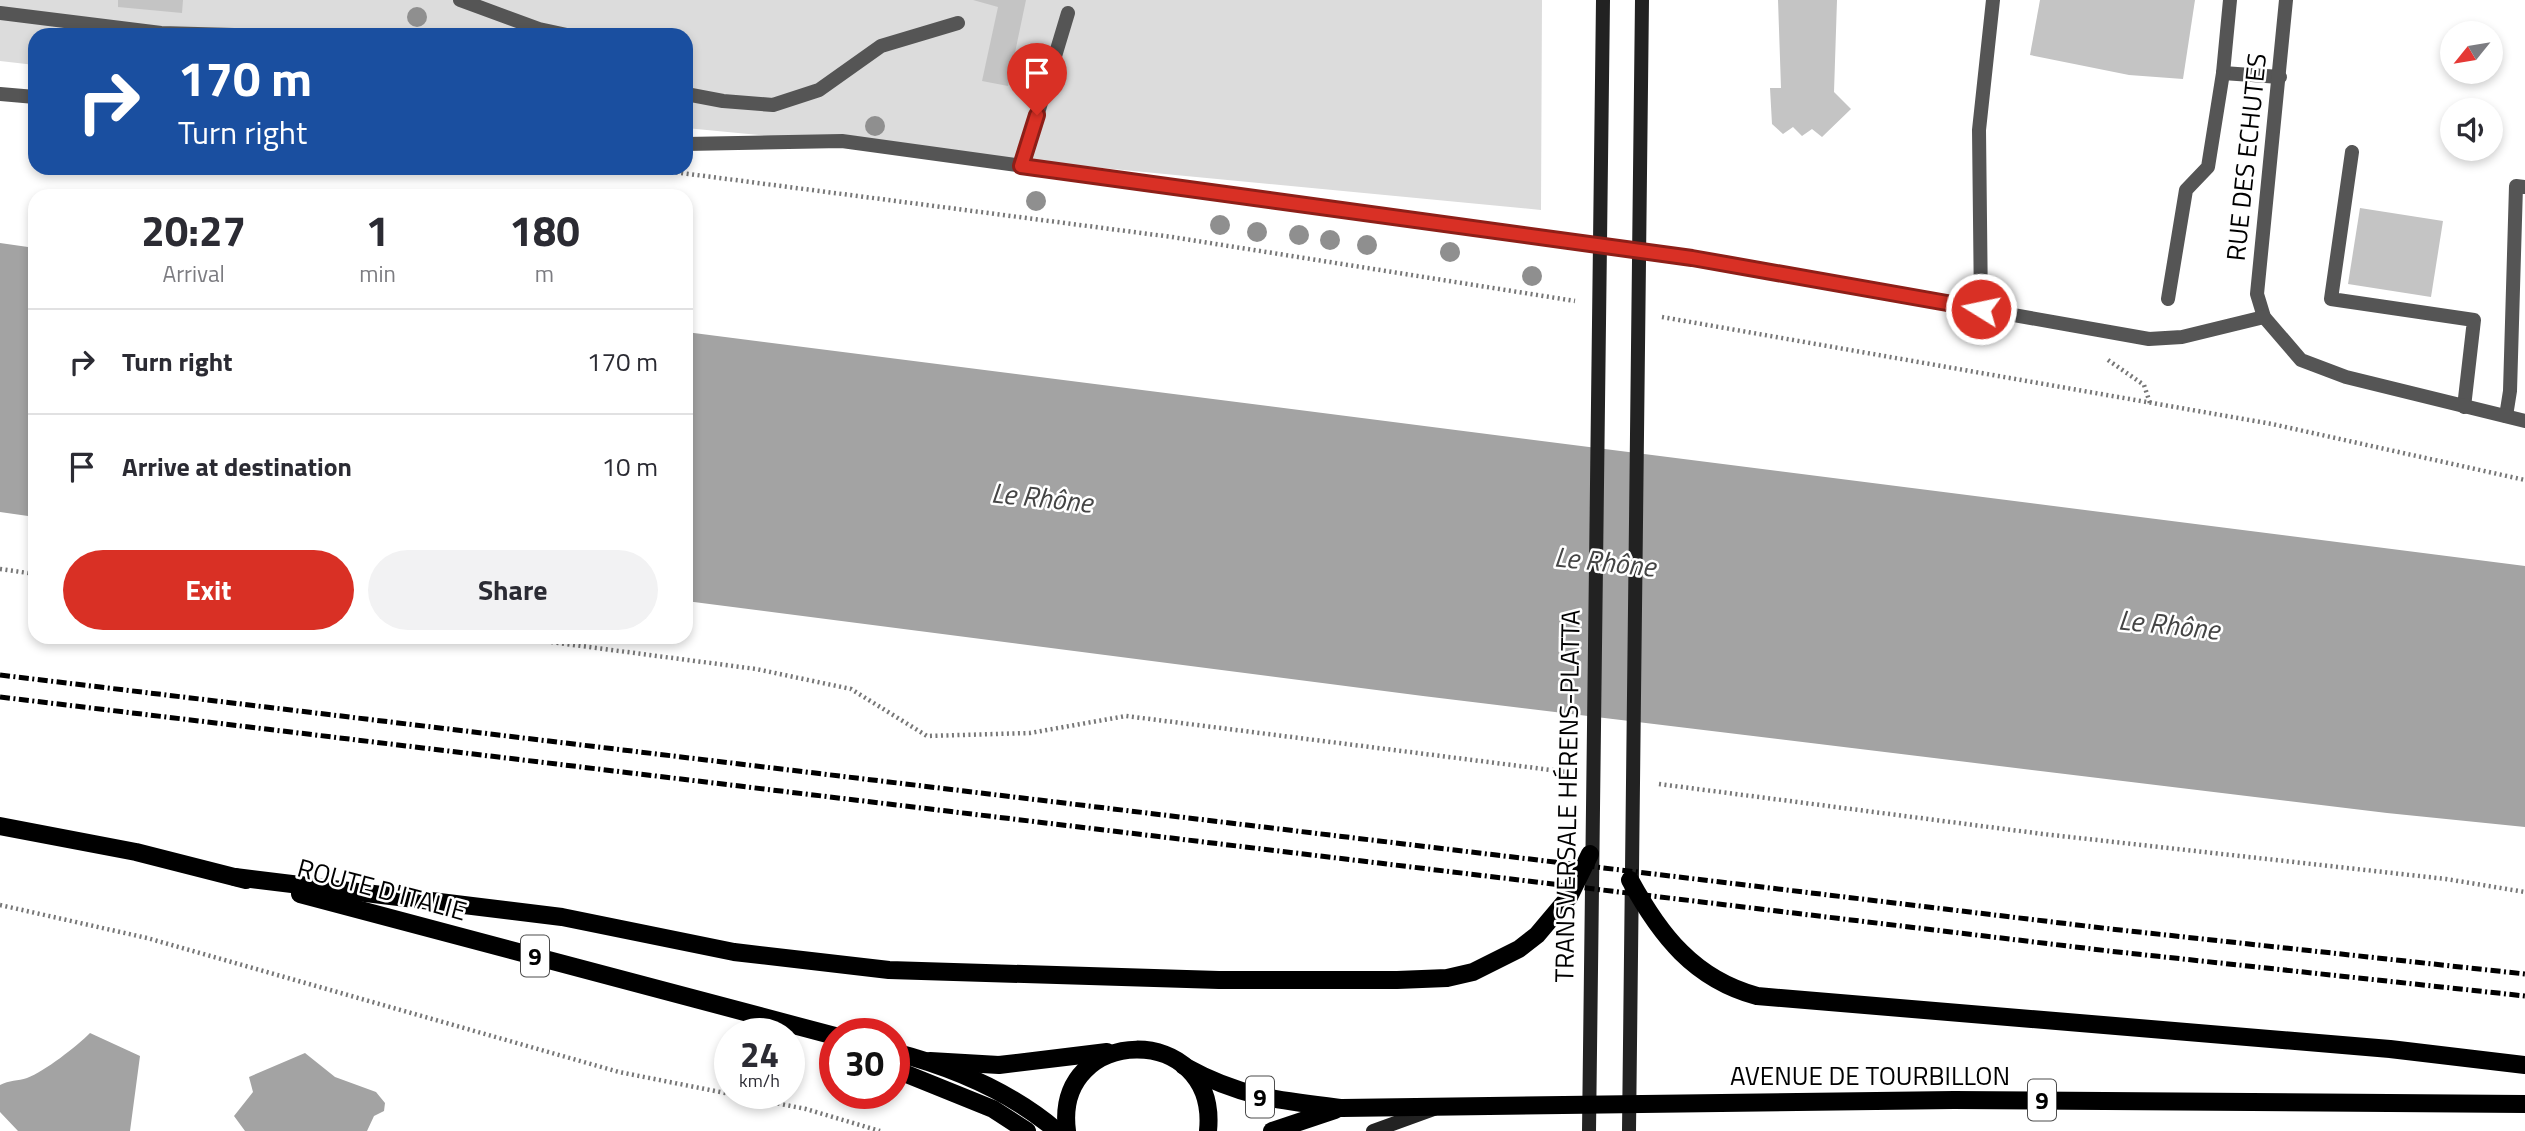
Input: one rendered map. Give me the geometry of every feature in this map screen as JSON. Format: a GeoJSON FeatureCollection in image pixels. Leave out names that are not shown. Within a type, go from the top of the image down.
{"type":"FeatureCollection","features":[{"type":"Feature","properties":{"kind":"main road","name":"TRANSVERSALE HÉRENS-PLATTA"},"geometry":{"type":"LineString","coordinates":[[1589,1131],[1598,199],[1603,0]]}},
{"type":"Feature","properties":{"kind":"main road"},"geometry":{"type":"LineString","coordinates":[[1629,1131],[1642,0]]}},
{"type":"Feature","properties":{"kind":"main road","name":"ROUTE D'ITALIE"},"geometry":{"type":"LineString","coordinates":[[0,826],[136,852],[819,1032]]}},
{"type":"Feature","properties":{"kind":"main road"},"geometry":{"type":"LineString","coordinates":[[235,877],[562,917],[734,952],[889,971],[1219,980],[1417,980],[1472,972],[1502,960],[1537,935],[1569,897],[1590,854]]}},
{"type":"Feature","properties":{"kind":"main road"},"geometry":{"type":"LineString","coordinates":[[1630,880],[1655,923],[1679,951],[1701,971],[1742,992],[1825,1004],[2376,1048],[2525,1065]]}},
{"type":"Feature","properties":{"kind":"main road","name":"ROUTE D'ITALIE"},"geometry":{"type":"LineString","coordinates":[[748,1013],[819,1040]]}},
{"type":"Feature","properties":{"kind":"main road","name":"AVENUE DE TOURBILLON"},"geometry":{"type":"LineString","coordinates":[[1117,1051],[1143,1048],[1156,1051],[1216,1083],[1249,1095],[1342,1108],[1954,1100],[2525,1104]]}},
{"type":"Feature","properties":{"kind":"main road"},"geometry":{"type":"LineString","coordinates":[[930,1061],[999,1065],[1117,1051]]}},
{"type":"Feature","properties":{"kind":"main road"},"geometry":{"type":"LineString","coordinates":[[1067,1131],[1067,1108],[1077,1082],[1094,1063],[1117,1051]]}},
{"type":"Feature","properties":{"kind":"main road"},"geometry":{"type":"LineString","coordinates":[[910,1056],[930,1061],[1003,1094],[1056,1131]]}},
{"type":"Feature","properties":{"kind":"main road"},"geometry":{"type":"LineString","coordinates":[[1184,1066],[1198,1081],[1208,1105],[1208,1131]]}},
{"type":"Feature","properties":{"kind":"main road"},"geometry":{"type":"LineString","coordinates":[[910,1075],[993,1109],[1027,1131]]}},
{"type":"Feature","properties":{"kind":"main road"},"geometry":{"type":"LineString","coordinates":[[1373,1131],[1447,1105]]}},
{"type":"Feature","properties":{"kind":"main road","name":"AVENUE DE TOURBILLON"},"geometry":{"type":"LineString","coordinates":[[1272,1131],[1342,1108]]}},
{"type":"Feature","properties":{"kind":"street"},"geometry":{"type":"LineString","coordinates":[[460,0],[536,28]]}},
{"type":"Feature","properties":{"kind":"street"},"geometry":{"type":"LineString","coordinates":[[1981,309],[1979,130],[1993,0]]}},
{"type":"Feature","properties":{"kind":"street"},"geometry":{"type":"LineString","coordinates":[[2168,299],[2186,190],[2208,167],[2223,73],[2230,0]]}},
{"type":"Feature","properties":{"kind":"street","name":"RUE DES ECHUTES"},"geometry":{"type":"LineString","coordinates":[[2264,317],[2257,294],[2286,0]]}},
{"type":"Feature","properties":{"kind":"street"},"geometry":{"type":"LineString","coordinates":[[0,13],[121,28]]}},
{"type":"Feature","properties":{"kind":"street"},"geometry":{"type":"LineString","coordinates":[[1021,166],[1068,13]]}},
{"type":"Feature","properties":{"kind":"street"},"geometry":{"type":"LineString","coordinates":[[693,95],[723,101],[773,104],[819,90],[881,46],[958,23]]}},
{"type":"Feature","properties":{"kind":"street"},"geometry":{"type":"LineString","coordinates":[[2223,73],[2280,77]]}},
{"type":"Feature","properties":{"kind":"street"},"geometry":{"type":"LineString","coordinates":[[0,94],[28,96]]}},
{"type":"Feature","properties":{"kind":"street"},"geometry":{"type":"LineString","coordinates":[[693,144],[842,141],[1692,258],[2149,339],[2182,337],[2264,317],[2301,360],[2346,377],[2525,421]]}},
{"type":"Feature","properties":{"kind":"street"},"geometry":{"type":"LineString","coordinates":[[2351,152],[2331,299],[2474,320],[2464,407]]}},
{"type":"Feature","properties":{"kind":"street"},"geometry":{"type":"LineString","coordinates":[[2506,416],[2510,391],[2516,186],[2525,187]]}},
{"type":"Feature","properties":{"kind":"path"},"geometry":{"type":"LineString","coordinates":[[2094,329],[2098,353],[2144,385],[2150,403]]}},
{"type":"Feature","properties":{"kind":"path"},"geometry":{"type":"LineString","coordinates":[[0,569],[28,572]]}},
{"type":"Feature","properties":{"kind":"path"},"geometry":{"type":"LineString","coordinates":[[566,644],[756,669],[851,689],[927,736],[1030,733],[1126,716],[1572,773]]}},
{"type":"Feature","properties":{"kind":"path"},"geometry":{"type":"LineString","coordinates":[[1655,783],[2043,834],[2446,879],[2525,892]]}},
{"type":"Feature","properties":{"kind":"path"},"geometry":{"type":"LineString","coordinates":[[0,905],[147,938],[619,1072],[806,1109],[880,1131]]}},
{"type":"Feature","properties":{"kind":"shaded area"},"geometry":{"type":"Polygon","coordinates":[[[0,0],[1542,0],[1541,210],[693,129],[693,28],[28,28],[28,64],[0,61],[0,0]]]}},
{"type":"Feature","properties":{"kind":"water"},"geometry":{"type":"Polygon","coordinates":[[[0,243],[28,247],[28,516],[0,512],[0,243]]]}},
{"type":"Feature","properties":{"kind":"water","name":"Le Rhône"},"geometry":{"type":"Polygon","coordinates":[[[693,333],[2525,566],[2525,827],[2387,813],[1423,696],[693,602],[693,333]]]}},
{"type":"Feature","properties":{"kind":"water"},"geometry":{"type":"Polygon","coordinates":[[[90,1033],[140,1056],[130,1131],[18,1131],[0,1112],[0,1085],[27,1078],[42,1070],[69,1052],[90,1033]]]}},
{"type":"Feature","properties":{"kind":"water"},"geometry":{"type":"Polygon","coordinates":[[[305,1053],[335,1077],[376,1092],[385,1103],[384,1111],[374,1116],[367,1131],[245,1131],[234,1116],[253,1092],[249,1077],[305,1053]]]}},
{"type":"Feature","properties":{"kind":"building"},"geometry":{"type":"Polygon","coordinates":[[[118,0],[183,0],[182,13],[118,7],[118,0]]]}},
{"type":"Feature","properties":{"kind":"building"},"geometry":{"type":"Polygon","coordinates":[[[973,0],[1026,0],[1008,86],[982,81],[998,7],[973,0]]]}},
{"type":"Feature","properties":{"kind":"building"},"geometry":{"type":"Polygon","coordinates":[[[1778,0],[1837,0],[1834,92],[1851,109],[1822,137],[1812,129],[1802,136],[1793,127],[1783,134],[1772,124],[1770,88],[1781,88],[1778,0]]]}},
{"type":"Feature","properties":{"kind":"building"},"geometry":{"type":"Polygon","coordinates":[[[2040,0],[2195,0],[2183,79],[2129,75],[2030,55],[2040,0]]]}},
{"type":"Feature","properties":{"kind":"building"},"geometry":{"type":"Polygon","coordinates":[[[2360,208],[2443,221],[2431,297],[2348,284],[2360,208]]]}},
{"type":"Feature","properties":{"kind":"railway"},"geometry":{"type":"LineString","coordinates":[[0,675],[2111,929],[2525,974]]}},
{"type":"Feature","properties":{"kind":"railway"},"geometry":{"type":"LineString","coordinates":[[0,697],[2109,951],[2525,996]]}},
{"type":"Feature","properties":{"kind":"route"},"geometry":{"type":"LineString","coordinates":[[1037,115],[1021,166],[1692,258],[1981,309]]}}]}
